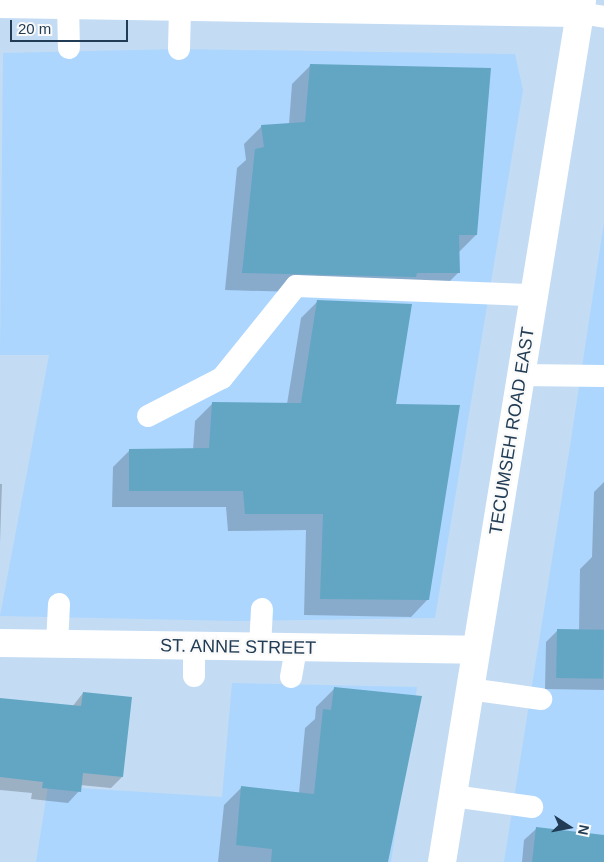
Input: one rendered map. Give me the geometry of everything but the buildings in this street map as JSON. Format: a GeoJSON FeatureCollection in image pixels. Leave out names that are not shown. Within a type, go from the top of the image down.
{"type":"FeatureCollection","features":[{"type":"Feature","properties":{"kind":"street"},"geometry":{"type":"LineString","coordinates":[[0,4],[588,10]]}},
{"type":"Feature","properties":{"kind":"street","name":"TECUMSEH ROAD EAST"},"geometry":{"type":"LineString","coordinates":[[442,862],[534,295],[588,10]]}},
{"type":"Feature","properties":{"kind":"street","name":"ST. ANNE STREET"},"geometry":{"type":"LineString","coordinates":[[0,643],[475,650]]}},
{"type":"Feature","properties":{"kind":"lane"},"geometry":{"type":"LineString","coordinates":[[68,6],[69,48]]}},
{"type":"Feature","properties":{"kind":"lane"},"geometry":{"type":"LineString","coordinates":[[179,49],[180,7]]}},
{"type":"Feature","properties":{"kind":"lane"},"geometry":{"type":"LineString","coordinates":[[148,416],[222,378],[296,286],[534,295]]}},
{"type":"Feature","properties":{"kind":"lane"},"geometry":{"type":"LineString","coordinates":[[521,375],[604,376]]}},
{"type":"Feature","properties":{"kind":"lane"},"geometry":{"type":"LineString","coordinates":[[57,644],[59,604]]}},
{"type":"Feature","properties":{"kind":"lane"},"geometry":{"type":"LineString","coordinates":[[260,647],[262,609]]}},
{"type":"Feature","properties":{"kind":"lane"},"geometry":{"type":"LineString","coordinates":[[194,646],[194,676]]}},
{"type":"Feature","properties":{"kind":"lane"},"geometry":{"type":"LineString","coordinates":[[291,677],[296,648]]}},
{"type":"Feature","properties":{"kind":"lane"},"geometry":{"type":"LineString","coordinates":[[469,689],[541,699]]}},
{"type":"Feature","properties":{"kind":"lane"},"geometry":{"type":"LineString","coordinates":[[453,796],[532,806]]}},
{"type":"Feature","properties":{"kind":"shaded area"},"geometry":{"type":"Polygon","coordinates":[[[179,49],[515,54],[523,90],[435,618],[237,621],[0,616],[49,355],[0,355],[3,53],[179,49]]]}},
{"type":"Feature","properties":{"kind":"shaded area"},"geometry":{"type":"Polygon","coordinates":[[[604,222],[604,862],[504,862],[570,446],[604,222]]]}},
{"type":"Feature","properties":{"kind":"shaded area"},"geometry":{"type":"Polygon","coordinates":[[[232,683],[417,687],[391,862],[36,862],[48,786],[222,797],[232,683]]]}}]}
